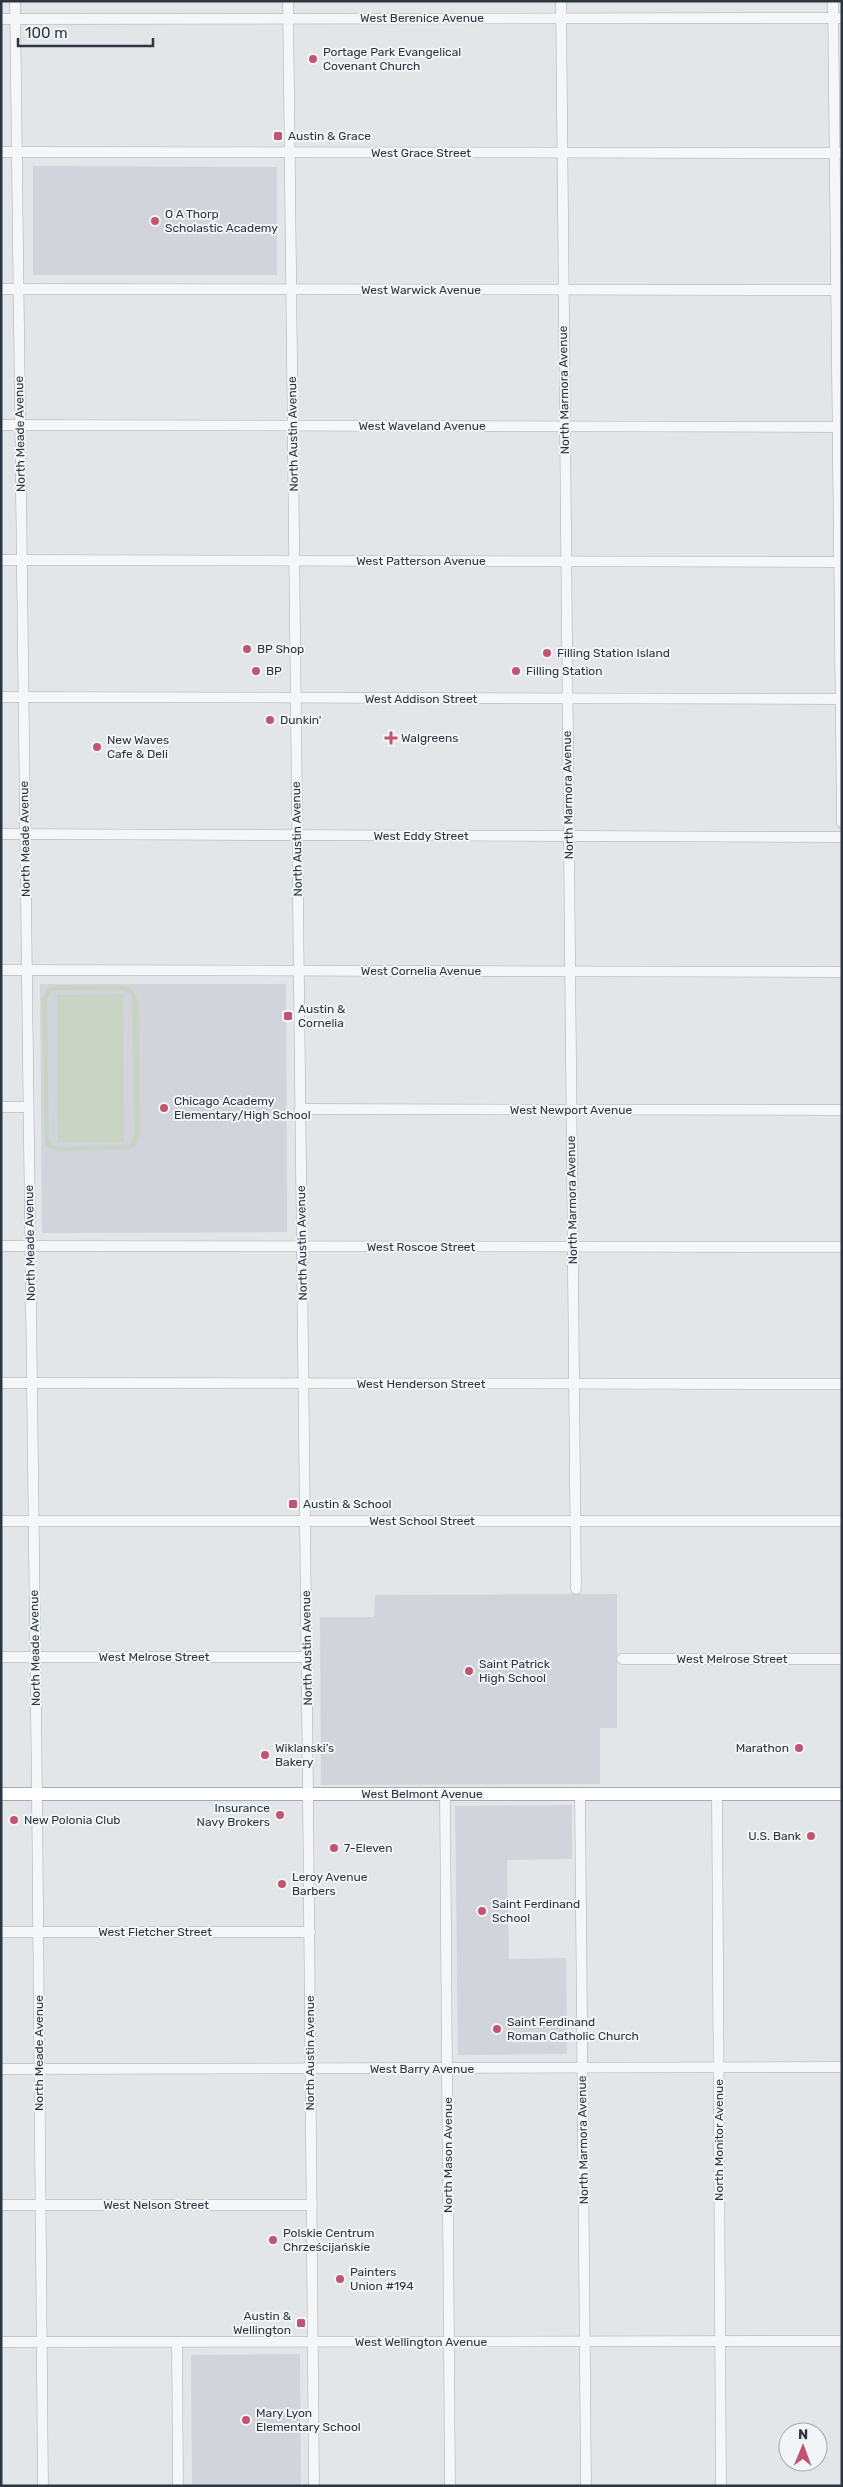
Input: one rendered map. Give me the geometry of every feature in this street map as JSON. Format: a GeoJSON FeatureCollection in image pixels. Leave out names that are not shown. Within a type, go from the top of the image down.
{"type":"FeatureCollection","features":[{"type":"Feature","properties":{"kind":"main road","name":"West Belmont Avenue"},"geometry":{"type":"LineString","coordinates":[[1,1794],[842,1794]]}},
{"type":"Feature","properties":{"kind":"street","name":"North Meade Avenue"},"geometry":{"type":"LineString","coordinates":[[15,1],[36,1657],[43,2486]]}},
{"type":"Feature","properties":{"kind":"street","name":"North Austin Avenue"},"geometry":{"type":"LineString","coordinates":[[288,1],[310,1932],[314,2486]]}},
{"type":"Feature","properties":{"kind":"street","name":"North Marmora Avenue"},"geometry":{"type":"LineString","coordinates":[[561,1],[576,1589]]}},
{"type":"Feature","properties":{"kind":"street"},"geometry":{"type":"LineString","coordinates":[[833,1],[837,18],[842,823]]}},
{"type":"Feature","properties":{"kind":"street","name":"West Berenice Avenue"},"geometry":{"type":"LineString","coordinates":[[1,19],[837,18]]}},
{"type":"Feature","properties":{"kind":"street","name":"West Grace Street"},"geometry":{"type":"LineString","coordinates":[[1,152],[838,153]]}},
{"type":"Feature","properties":{"kind":"street","name":"West Warwick Avenue"},"geometry":{"type":"LineString","coordinates":[[1,289],[839,290]]}},
{"type":"Feature","properties":{"kind":"street","name":"West Waveland Avenue"},"geometry":{"type":"LineString","coordinates":[[1,425],[840,426]]}},
{"type":"Feature","properties":{"kind":"street","name":"West Patterson Avenue"},"geometry":{"type":"LineString","coordinates":[[1,560],[840,562]]}},
{"type":"Feature","properties":{"kind":"street","name":"West Addison Street"},"geometry":{"type":"LineString","coordinates":[[1,696],[568,700],[841,699]]}},
{"type":"Feature","properties":{"kind":"street","name":"West Eddy Street"},"geometry":{"type":"LineString","coordinates":[[1,834],[842,837]]}},
{"type":"Feature","properties":{"kind":"street","name":"West Cornelia Avenue"},"geometry":{"type":"LineString","coordinates":[[1,970],[842,972]]}},
{"type":"Feature","properties":{"kind":"street"},"geometry":{"type":"LineString","coordinates":[[1,1107],[28,1107]]}},
{"type":"Feature","properties":{"kind":"street","name":"West Newport Avenue"},"geometry":{"type":"LineString","coordinates":[[300,1109],[842,1110]]}},
{"type":"Feature","properties":{"kind":"street","name":"West Roscoe Street"},"geometry":{"type":"LineString","coordinates":[[1,1246],[842,1247]]}},
{"type":"Feature","properties":{"kind":"street","name":"West Henderson Street"},"geometry":{"type":"LineString","coordinates":[[1,1383],[842,1384]]}},
{"type":"Feature","properties":{"kind":"street","name":"West School Street"},"geometry":{"type":"LineString","coordinates":[[1,1520],[842,1521]]}},
{"type":"Feature","properties":{"kind":"street","name":"West Melrose Street"},"geometry":{"type":"LineString","coordinates":[[1,1657],[307,1657]]}},
{"type":"Feature","properties":{"kind":"street","name":"West Melrose Street"},"geometry":{"type":"LineString","coordinates":[[622,1659],[842,1659]]}},
{"type":"Feature","properties":{"kind":"street","name":"North Mason Avenue"},"geometry":{"type":"LineString","coordinates":[[445,1793],[450,2486]]}},
{"type":"Feature","properties":{"kind":"street","name":"North Marmora Avenue"},"geometry":{"type":"LineString","coordinates":[[580,1794],[586,2486]]}},
{"type":"Feature","properties":{"kind":"street","name":"North Monitor Avenue"},"geometry":{"type":"LineString","coordinates":[[717,1794],[721,2486]]}},
{"type":"Feature","properties":{"kind":"street","name":"West Fletcher Street"},"geometry":{"type":"LineString","coordinates":[[1,1932],[310,1932]]}},
{"type":"Feature","properties":{"kind":"street","name":"West Barry Avenue"},"geometry":{"type":"LineString","coordinates":[[1,2069],[842,2067]]}},
{"type":"Feature","properties":{"kind":"street","name":"West Nelson Street"},"geometry":{"type":"LineString","coordinates":[[1,2205],[312,2205]]}},
{"type":"Feature","properties":{"kind":"street","name":"West Wellington Avenue"},"geometry":{"type":"LineString","coordinates":[[1,2342],[842,2341]]}},
{"type":"Feature","properties":{"kind":"street"},"geometry":{"type":"LineString","coordinates":[[177,2342],[178,2486]]}},
{"type":"Feature","properties":{"kind":"shaded area","name":"O A Thorp Scholastic Academy"},"geometry":{"type":"Polygon","coordinates":[[[33,166],[277,167],[277,275],[33,275],[33,166]]]}},
{"type":"Feature","properties":{"kind":"shaded area","name":"Chicago Academy Elementary/High School"},"geometry":{"type":"Polygon","coordinates":[[[40,984],[286,984],[287,1232],[42,1233],[40,984]]]}},
{"type":"Feature","properties":{"kind":"shaded area","name":"Saint Patrick High School"},"geometry":{"type":"Polygon","coordinates":[[[617,1594],[617,1728],[600,1728],[600,1784],[321,1785],[320,1617],[374,1617],[375,1595],[617,1594]]]}},
{"type":"Feature","properties":{"kind":"shaded area","name":"Saint Ferdinand School"},"geometry":{"type":"Polygon","coordinates":[[[572,1805],[572,1859],[507,1860],[509,1959],[566,1958],[567,2054],[458,2055],[455,1806],[572,1805]]]}},
{"type":"Feature","properties":{"kind":"shaded area","name":"Mary Lyon Elementary School"},"geometry":{"type":"Polygon","coordinates":[[[300,2354],[301,2486],[192,2486],[191,2355],[300,2354]]]}},
{"type":"Feature","properties":{"kind":"green space"},"geometry":{"type":"Polygon","coordinates":[[[57,985],[125,986],[133,990],[139,1001],[140,1136],[136,1145],[130,1149],[58,1151],[49,1148],[45,1143],[42,999],[47,989],[57,985]],[[56,990],[50,993],[47,999],[49,1140],[53,1145],[58,1147],[129,1145],[134,1137],[132,995],[124,990],[56,990]]]}},
{"type":"Feature","properties":{"kind":"green space"},"geometry":{"type":"Polygon","coordinates":[[[123,994],[124,1142],[58,1142],[57,995],[123,994]]]}},
{"type":"Feature","properties":{"kind":"place","name":"Portage Park Evangelical Covenant Church"},"geometry":{"type":"Point","coordinates":[313,59]}},
{"type":"Feature","properties":{"kind":"place","name":"Austin & Grace"},"geometry":{"type":"Point","coordinates":[278,136]}},
{"type":"Feature","properties":{"kind":"place","name":"O A Thorp Scholastic Academy"},"geometry":{"type":"Point","coordinates":[155,221]}},
{"type":"Feature","properties":{"kind":"place","name":"BP Shop"},"geometry":{"type":"Point","coordinates":[247,649]}},
{"type":"Feature","properties":{"kind":"place","name":"Filling Station Island"},"geometry":{"type":"Point","coordinates":[547,653]}},
{"type":"Feature","properties":{"kind":"place","name":"BP"},"geometry":{"type":"Point","coordinates":[256,671]}},
{"type":"Feature","properties":{"kind":"place","name":"Filling Station"},"geometry":{"type":"Point","coordinates":[516,671]}},
{"type":"Feature","properties":{"kind":"place","name":"Dunkin'"},"geometry":{"type":"Point","coordinates":[270,720]}},
{"type":"Feature","properties":{"kind":"place","name":"Walgreens"},"geometry":{"type":"Point","coordinates":[391,738]}},
{"type":"Feature","properties":{"kind":"place","name":"New Waves Cafe & Deli"},"geometry":{"type":"Point","coordinates":[97,747]}},
{"type":"Feature","properties":{"kind":"place","name":"Austin & Cornelia"},"geometry":{"type":"Point","coordinates":[288,1016]}},
{"type":"Feature","properties":{"kind":"place","name":"Chicago Academy Elementary/High School"},"geometry":{"type":"Point","coordinates":[164,1108]}},
{"type":"Feature","properties":{"kind":"place","name":"Austin & School"},"geometry":{"type":"Point","coordinates":[293,1504]}},
{"type":"Feature","properties":{"kind":"place","name":"Saint Patrick High School"},"geometry":{"type":"Point","coordinates":[469,1671]}},
{"type":"Feature","properties":{"kind":"place","name":"Marathon"},"geometry":{"type":"Point","coordinates":[799,1748]}},
{"type":"Feature","properties":{"kind":"place","name":"Wiklanski’s Bakery"},"geometry":{"type":"Point","coordinates":[265,1755]}},
{"type":"Feature","properties":{"kind":"place","name":"Insurance Navy Brokers"},"geometry":{"type":"Point","coordinates":[280,1815]}},
{"type":"Feature","properties":{"kind":"place","name":"New Polonia Club"},"geometry":{"type":"Point","coordinates":[14,1820]}},
{"type":"Feature","properties":{"kind":"place","name":"U.S. Bank"},"geometry":{"type":"Point","coordinates":[811,1836]}},
{"type":"Feature","properties":{"kind":"place","name":"7-Eleven"},"geometry":{"type":"Point","coordinates":[334,1848]}},
{"type":"Feature","properties":{"kind":"place","name":"Leroy Avenue Barbers"},"geometry":{"type":"Point","coordinates":[282,1884]}},
{"type":"Feature","properties":{"kind":"place","name":"Saint Ferdinand School"},"geometry":{"type":"Point","coordinates":[482,1911]}},
{"type":"Feature","properties":{"kind":"place","name":"Saint Ferdinand Roman Catholic Church"},"geometry":{"type":"Point","coordinates":[497,2029]}},
{"type":"Feature","properties":{"kind":"place","name":"Polskie Centrum Chrześcijańskie"},"geometry":{"type":"Point","coordinates":[273,2240]}},
{"type":"Feature","properties":{"kind":"place","name":"Painters Union #194"},"geometry":{"type":"Point","coordinates":[340,2279]}},
{"type":"Feature","properties":{"kind":"place","name":"Austin & Wellington"},"geometry":{"type":"Point","coordinates":[301,2323]}},
{"type":"Feature","properties":{"kind":"place","name":"Mary Lyon Elementary School"},"geometry":{"type":"Point","coordinates":[246,2420]}}]}
